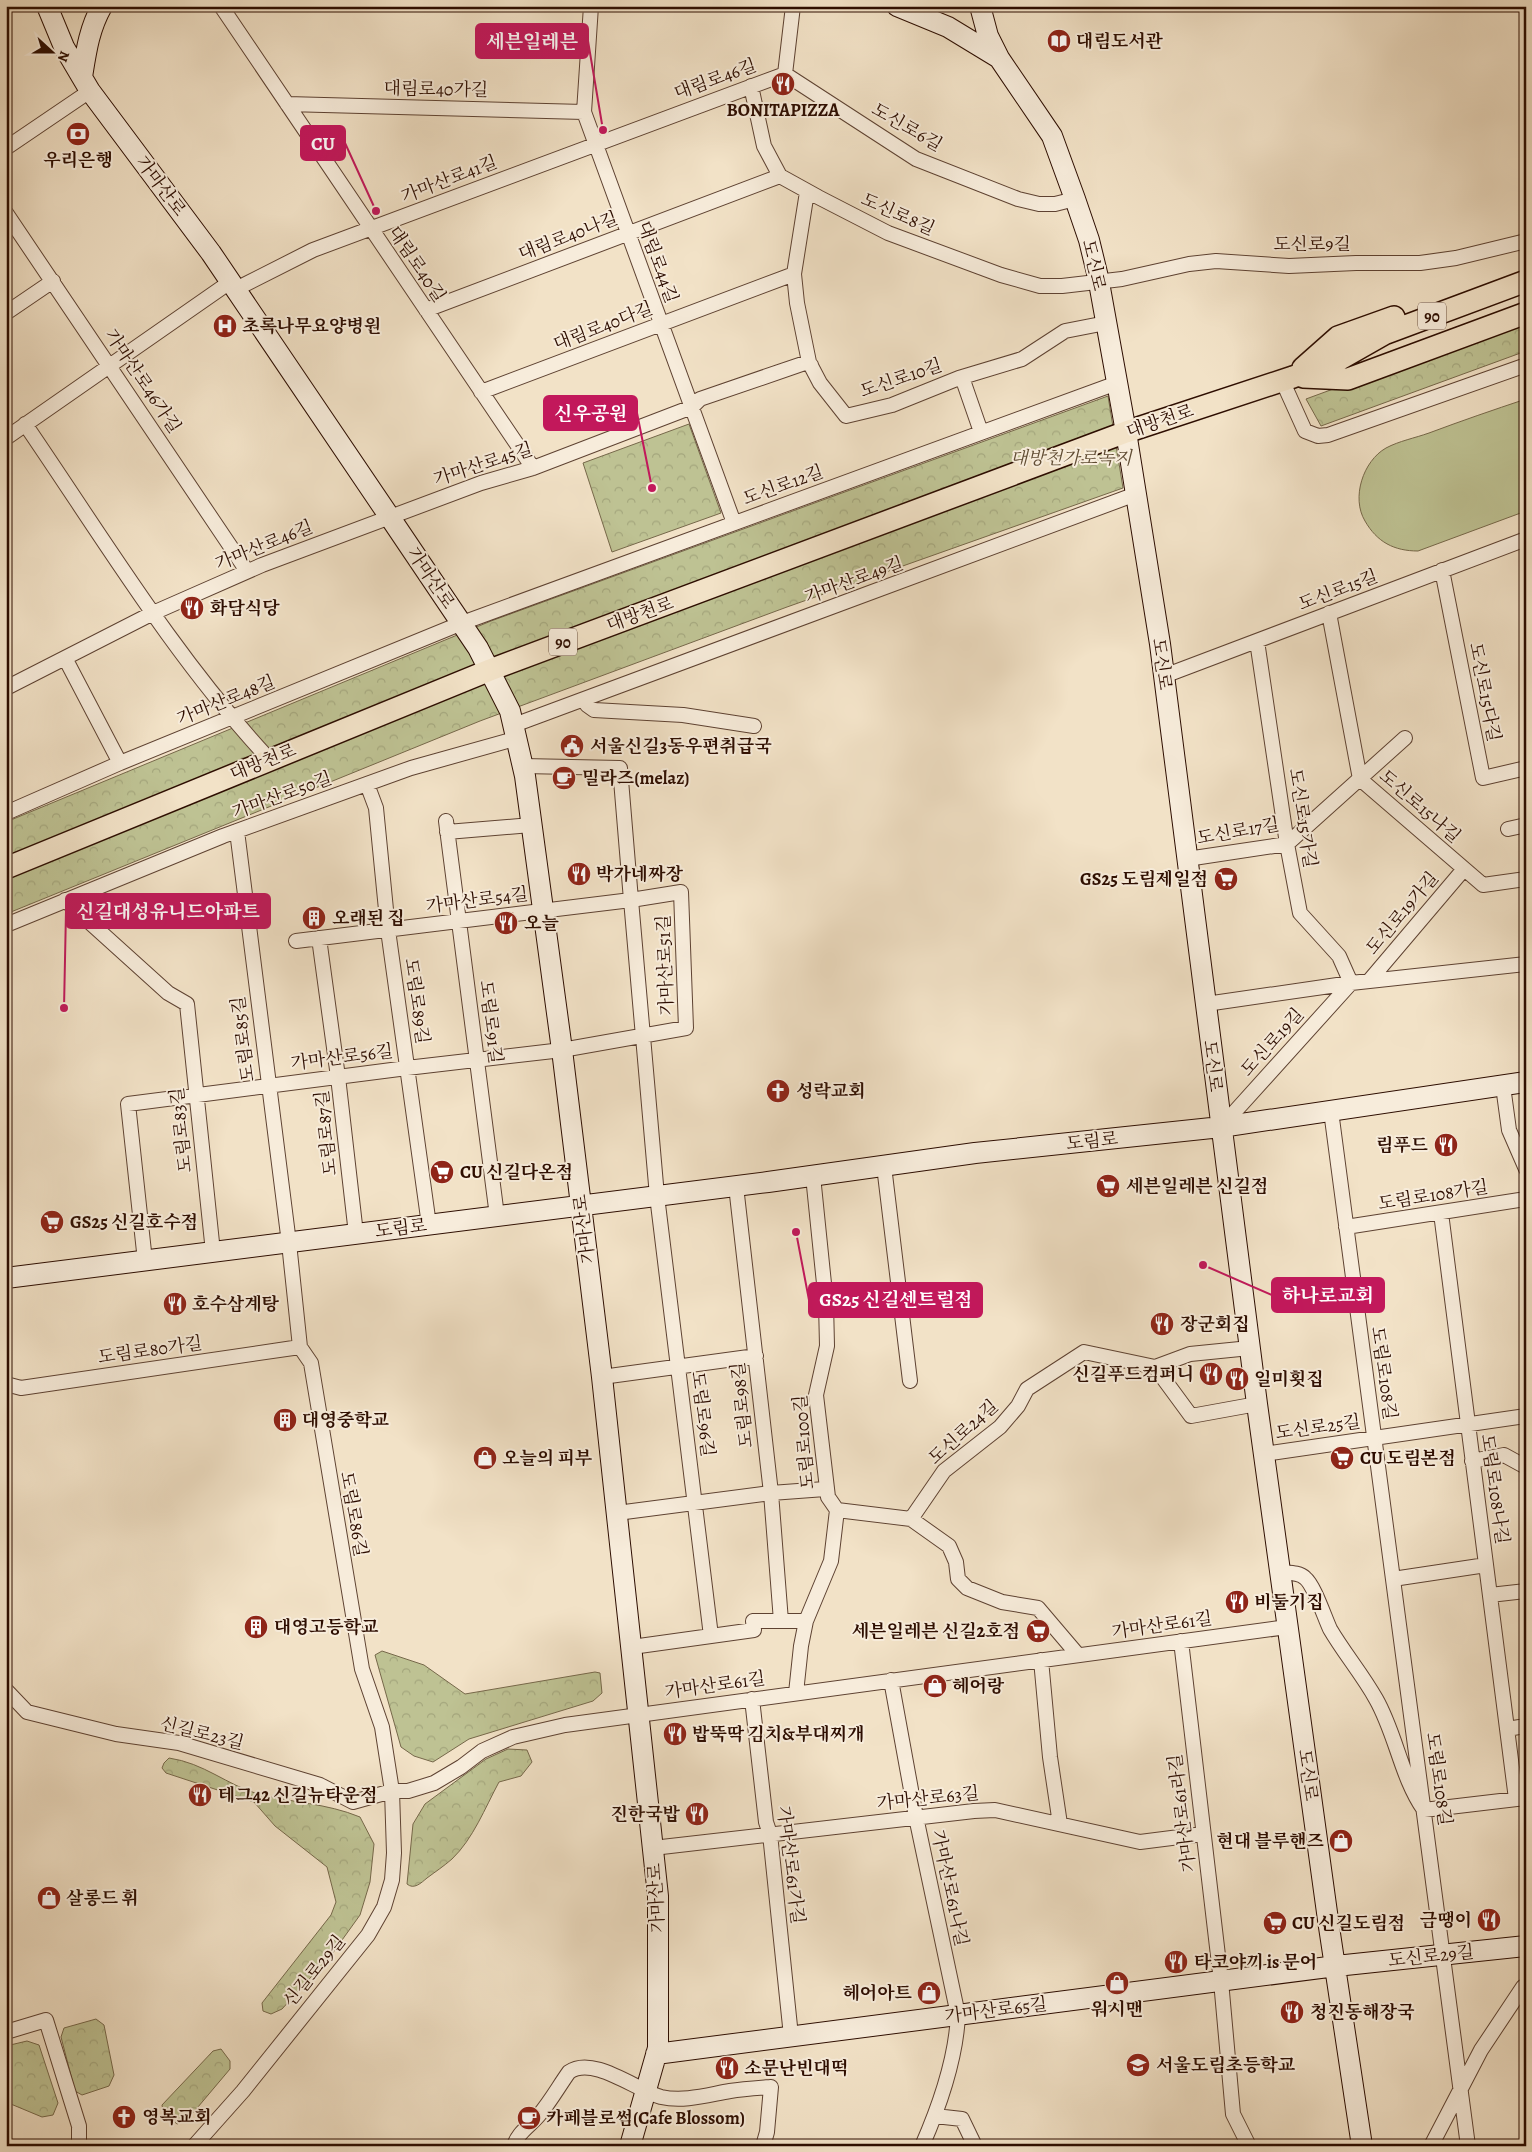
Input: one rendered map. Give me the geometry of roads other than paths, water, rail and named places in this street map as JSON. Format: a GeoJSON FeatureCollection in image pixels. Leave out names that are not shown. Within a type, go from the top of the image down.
{"type":"FeatureCollection","features":[{"type":"Feature","properties":{"kind":"main road","name":"가마산로"},"geometry":{"type":"LineString","coordinates":[[47,6],[64,47],[86,84],[233,286],[462,623],[490,670],[510,711],[516,731],[523,766],[562,1050],[602,1377],[658,1896],[658,2048],[630,2146]]}},
{"type":"Feature","properties":{"kind":"main road"},"geometry":{"type":"LineString","coordinates":[[86,84],[87,42],[95,18],[102,6]]}},
{"type":"Feature","properties":{"kind":"main road"},"geometry":{"type":"LineString","coordinates":[[897,6],[948,27],[999,58]]}},
{"type":"Feature","properties":{"kind":"main road","name":"도신로"},"geometry":{"type":"LineString","coordinates":[[980,6],[988,36],[999,58],[1052,136],[1075,199],[1089,240],[1126,432],[1164,676],[1287,1627],[1362,2146]]}},
{"type":"Feature","properties":{"kind":"main road"},"geometry":{"type":"LineString","coordinates":[[1287,378],[1338,337],[1526,270]]}},
{"type":"Feature","properties":{"kind":"main road","name":"대방천로"},"geometry":{"type":"LineString","coordinates":[[6,868],[490,670],[1126,432],[1287,378],[1340,358],[1384,334],[1526,281]]}},
{"type":"Feature","properties":{"kind":"main road","name":"대방천로"},"geometry":{"type":"LineString","coordinates":[[1340,358],[1389,350],[1526,300]]}},
{"type":"Feature","properties":{"kind":"main road"},"geometry":{"type":"LineString","coordinates":[[1287,378],[1348,379],[1526,313]]}},
{"type":"Feature","properties":{"kind":"main road","name":"도림로"},"geometry":{"type":"LineString","coordinates":[[6,1278],[581,1206],[975,1153],[1221,1127],[1526,1082]]}},
{"type":"Feature","properties":{"kind":"main road","name":"도신로29길"},"geometry":{"type":"LineString","coordinates":[[1336,1966],[1526,1946]]}},
{"type":"Feature","properties":{"kind":"main road","name":"가마산로65길"},"geometry":{"type":"LineString","coordinates":[[656,2054],[1336,1966]]}},
{"type":"Feature","properties":{"kind":"street","name":"대림로40길"},"geometry":{"type":"LineString","coordinates":[[221,6],[533,468]]}},
{"type":"Feature","properties":{"kind":"street","name":"대림로44길"},"geometry":{"type":"LineString","coordinates":[[591,6],[584,112],[734,523]]}},
{"type":"Feature","properties":{"kind":"street","name":"대림로46길"},"geometry":{"type":"LineString","coordinates":[[596,144],[785,74],[793,6]]}},
{"type":"Feature","properties":{"kind":"street","name":"도신로6길"},"geometry":{"type":"LineString","coordinates":[[785,74],[916,159],[1018,199],[1039,204],[1056,204],[1075,199]]}},
{"type":"Feature","properties":{"kind":"street"},"geometry":{"type":"LineString","coordinates":[[6,148],[86,84]]}},
{"type":"Feature","properties":{"kind":"street"},"geometry":{"type":"LineString","coordinates":[[751,86],[764,146],[780,176]]}},
{"type":"Feature","properties":{"kind":"street","name":"대림로40가길"},"geometry":{"type":"LineString","coordinates":[[287,104],[584,112]]}},
{"type":"Feature","properties":{"kind":"street","name":"가마산로41길"},"geometry":{"type":"LineString","coordinates":[[233,286],[313,250],[596,144]]}},
{"type":"Feature","properties":{"kind":"street","name":"도신로8길"},"geometry":{"type":"LineString","coordinates":[[780,176],[807,192],[888,233],[1002,275],[1040,286],[1062,286],[1098,282]]}},
{"type":"Feature","properties":{"kind":"street","name":"대림로40나길"},"geometry":{"type":"LineString","coordinates":[[426,310],[780,176]]}},
{"type":"Feature","properties":{"kind":"street","name":"도신로10길"},"geometry":{"type":"LineString","coordinates":[[807,192],[794,274],[797,303],[811,365],[820,383],[846,416],[892,405],[959,378],[1022,359],[1065,332],[1106,323]]}},
{"type":"Feature","properties":{"kind":"street","name":"가마산로46가길"},"geometry":{"type":"LineString","coordinates":[[6,213],[247,571]]}},
{"type":"Feature","properties":{"kind":"street","name":"도신로9길"},"geometry":{"type":"LineString","coordinates":[[1098,282],[1122,280],[1216,260],[1289,266],[1420,263],[1464,256],[1526,241]]}},
{"type":"Feature","properties":{"kind":"street","name":"대림로40다길"},"geometry":{"type":"LineString","coordinates":[[481,392],[794,274]]}},
{"type":"Feature","properties":{"kind":"street"},"geometry":{"type":"LineString","coordinates":[[6,313],[53,281]]}},
{"type":"Feature","properties":{"kind":"street"},"geometry":{"type":"LineString","coordinates":[[6,438],[110,366],[233,286]]}},
{"type":"Feature","properties":{"kind":"street","name":"가마산로45길"},"geometry":{"type":"LineString","coordinates":[[390,516],[481,482],[533,468],[692,407],[700,399],[805,363],[811,365]]}},
{"type":"Feature","properties":{"kind":"street"},"geometry":{"type":"LineString","coordinates":[[1287,378],[1305,431],[1318,436],[1328,435],[1526,365]]}},
{"type":"Feature","properties":{"kind":"street"},"geometry":{"type":"LineString","coordinates":[[959,378],[964,383],[981,432]]}},
{"type":"Feature","properties":{"kind":"street","name":"도신로12길"},"geometry":{"type":"LineString","coordinates":[[462,623],[1117,383]]}},
{"type":"Feature","properties":{"kind":"street"},"geometry":{"type":"LineString","coordinates":[[26,424],[154,613],[231,718],[269,759]]}},
{"type":"Feature","properties":{"kind":"street","name":"가마산로49길"},"geometry":{"type":"LineString","coordinates":[[516,731],[584,700],[1136,494]]}},
{"type":"Feature","properties":{"kind":"street","name":"가마산로46길"},"geometry":{"type":"LineString","coordinates":[[6,688],[154,613],[247,571],[390,516]]}},
{"type":"Feature","properties":{"kind":"street","name":"도신로15길"},"geometry":{"type":"LineString","coordinates":[[1164,676],[1526,539]]}},
{"type":"Feature","properties":{"kind":"street","name":"도신로15다길"},"geometry":{"type":"LineString","coordinates":[[1442,570],[1483,778],[1526,768]]}},
{"type":"Feature","properties":{"kind":"street","name":"도신로15나길"},"geometry":{"type":"LineString","coordinates":[[1329,613],[1360,779],[1483,885],[1526,879]]}},
{"type":"Feature","properties":{"kind":"street","name":"가마산로48길"},"geometry":{"type":"LineString","coordinates":[[6,813],[462,623]]}},
{"type":"Feature","properties":{"kind":"street","name":"도신로15가길"},"geometry":{"type":"LineString","coordinates":[[1257,641],[1287,844],[1300,913],[1339,956],[1352,983]]}},
{"type":"Feature","properties":{"kind":"street"},"geometry":{"type":"LineString","coordinates":[[65,658],[120,764]]}},
{"type":"Feature","properties":{"kind":"street"},"geometry":{"type":"LineString","coordinates":[[584,700],[587,706],[594,710],[683,716],[754,726]]}},
{"type":"Feature","properties":{"kind":"street","name":"가마산로50길"},"geometry":{"type":"LineString","coordinates":[[6,925],[237,831],[516,731]]}},
{"type":"Feature","properties":{"kind":"street","name":"도신로17길"},"geometry":{"type":"LineString","coordinates":[[1187,859],[1287,844],[1406,738]]}},
{"type":"Feature","properties":{"kind":"street","name":"가마산로51길"},"geometry":{"type":"LineString","coordinates":[[523,766],[620,768],[631,900],[643,1035],[686,1028],[681,892],[631,900]]}},
{"type":"Feature","properties":{"kind":"street","name":"도림로89길"},"geometry":{"type":"LineString","coordinates":[[367,784],[376,808],[388,930],[429,1225]]}},
{"type":"Feature","properties":{"kind":"street","name":"도림로91길"},"geometry":{"type":"LineString","coordinates":[[497,1216],[447,827],[531,825]]}},
{"type":"Feature","properties":{"kind":"street"},"geometry":{"type":"LineString","coordinates":[[1508,829],[1526,825]]}},
{"type":"Feature","properties":{"kind":"street","name":"도림로85길"},"geometry":{"type":"LineString","coordinates":[[237,831],[289,1242]]}},
{"type":"Feature","properties":{"kind":"street","name":"도신로19가길"},"geometry":{"type":"LineString","coordinates":[[1369,981],[1464,869]]}},
{"type":"Feature","properties":{"kind":"street","name":"도림로83길"},"geometry":{"type":"LineString","coordinates":[[64,900],[168,993],[187,1004],[213,1252]]}},
{"type":"Feature","properties":{"kind":"street"},"geometry":{"type":"LineString","coordinates":[[542,911],[631,900]]}},
{"type":"Feature","properties":{"kind":"street","name":"가마산로54길"},"geometry":{"type":"LineString","coordinates":[[296,941],[542,911]]}},
{"type":"Feature","properties":{"kind":"street","name":"도림로87길"},"geometry":{"type":"LineString","coordinates":[[319,938],[338,1077],[356,1234]]}},
{"type":"Feature","properties":{"kind":"street","name":"도신로19길"},"geometry":{"type":"LineString","coordinates":[[1206,1004],[1352,983],[1526,964]]}},
{"type":"Feature","properties":{"kind":"street","name":"도신로19길"},"geometry":{"type":"LineString","coordinates":[[1221,1127],[1352,983]]}},
{"type":"Feature","properties":{"kind":"street"},"geometry":{"type":"LineString","coordinates":[[562,1050],[643,1035],[657,1196]]}},
{"type":"Feature","properties":{"kind":"street","name":"가마산로56길"},"geometry":{"type":"LineString","coordinates":[[145,1261],[128,1104],[562,1050]]}},
{"type":"Feature","properties":{"kind":"street"},"geometry":{"type":"LineString","coordinates":[[1502,1086],[1509,1130],[1526,1168]]}},
{"type":"Feature","properties":{"kind":"street","name":"도림로108길"},"geometry":{"type":"LineString","coordinates":[[1331,1111],[1468,2146]]}},
{"type":"Feature","properties":{"kind":"street"},"geometry":{"type":"LineString","coordinates":[[884,1166],[910,1381]]}},
{"type":"Feature","properties":{"kind":"street","name":"도림로100길"},"geometry":{"type":"LineString","coordinates":[[813,1176],[827,1346],[816,1395],[825,1489],[837,1510]]}},
{"type":"Feature","properties":{"kind":"street","name":"도림로98길"},"geometry":{"type":"LineString","coordinates":[[736,1186],[771,1493],[780,1621]]}},
{"type":"Feature","properties":{"kind":"street","name":"도림로96길"},"geometry":{"type":"LineString","coordinates":[[657,1196],[711,1636]]}},
{"type":"Feature","properties":{"kind":"street","name":"도림로108가길"},"geometry":{"type":"LineString","coordinates":[[1346,1227],[1526,1199]]}},
{"type":"Feature","properties":{"kind":"street","name":"도림로108나길"},"geometry":{"type":"LineString","coordinates":[[1440,1213],[1507,1729],[1521,1798]]}},
{"type":"Feature","properties":{"kind":"street","name":"도림로86길"},"geometry":{"type":"LineString","coordinates":[[289,1242],[300,1348],[311,1363],[362,1669],[382,1727],[392,1791]]}},
{"type":"Feature","properties":{"kind":"street","name":"도림로80가길"},"geometry":{"type":"LineString","coordinates":[[6,1384],[21,1388],[300,1348]]}},
{"type":"Feature","properties":{"kind":"street"},"geometry":{"type":"LineString","coordinates":[[1250,1348],[1190,1354],[1155,1367],[1191,1416],[1257,1404]]}},
{"type":"Feature","properties":{"kind":"street","name":"도신로24길"},"geometry":{"type":"LineString","coordinates":[[912,1519],[944,1471],[1000,1427],[1018,1406],[1027,1389],[1084,1352],[1155,1367]]}},
{"type":"Feature","properties":{"kind":"street"},"geometry":{"type":"LineString","coordinates":[[602,1377],[756,1356]]}},
{"type":"Feature","properties":{"kind":"street","name":"도신로25길"},"geometry":{"type":"LineString","coordinates":[[1264,1454],[1526,1416]]}},
{"type":"Feature","properties":{"kind":"street"},"geometry":{"type":"LineString","coordinates":[[1472,1461],[1504,1455],[1526,1467]]}},
{"type":"Feature","properties":{"kind":"street"},"geometry":{"type":"LineString","coordinates":[[617,1513],[771,1493],[825,1489]]}},
{"type":"Feature","properties":{"kind":"street"},"geometry":{"type":"LineString","coordinates":[[796,1693],[801,1646],[806,1621],[831,1561],[837,1510],[912,1519],[928,1532],[938,1536],[949,1546],[956,1562],[958,1579],[967,1588],[1002,1602],[1038,1608],[1078,1655]]}},
{"type":"Feature","properties":{"kind":"street"},"geometry":{"type":"LineString","coordinates":[[1393,1580],[1486,1565]]}},
{"type":"Feature","properties":{"kind":"street"},"geometry":{"type":"LineString","coordinates":[[1280,1572],[1305,1577],[1311,1585],[1321,1610],[1338,1642],[1376,1699],[1392,1733],[1416,1800],[1424,1810],[1521,1798]]}},
{"type":"Feature","properties":{"kind":"street"},"geometry":{"type":"LineString","coordinates":[[1490,1595],[1526,1591]]}},
{"type":"Feature","properties":{"kind":"street"},"geometry":{"type":"LineString","coordinates":[[632,1648],[754,1630],[752,1621],[806,1621]]}},
{"type":"Feature","properties":{"kind":"street","name":"가마산로61길"},"geometry":{"type":"LineString","coordinates":[[639,1715],[1287,1627]]}},
{"type":"Feature","properties":{"kind":"street","name":"가마산로61라길"},"geometry":{"type":"LineString","coordinates":[[1181,1641],[1221,1981],[1233,2114],[1248,2146]]}},
{"type":"Feature","properties":{"kind":"street"},"geometry":{"type":"LineString","coordinates":[[1041,1660],[1050,1757],[1060,1824]]}},
{"type":"Feature","properties":{"kind":"street","name":"가마산로61나길"},"geometry":{"type":"LineString","coordinates":[[891,1680],[916,1817],[958,2015],[957,2039],[935,2116],[922,2146]]}},
{"type":"Feature","properties":{"kind":"street","name":"신길로23길"},"geometry":{"type":"LineString","coordinates":[[6,1690],[27,1712],[116,1734],[179,1743],[320,1785],[353,1802],[392,1791],[408,1792],[434,1783],[461,1767],[482,1751],[513,1737],[565,1726],[639,1715]]}},
{"type":"Feature","properties":{"kind":"street","name":"가마산로61가길"},"geometry":{"type":"LineString","coordinates":[[752,1699],[766,1822],[770,1834],[791,2036]]}},
{"type":"Feature","properties":{"kind":"street"},"geometry":{"type":"LineString","coordinates":[[1507,1729],[1526,1726]]}},
{"type":"Feature","properties":{"kind":"street","name":"신길로29길"},"geometry":{"type":"LineString","coordinates":[[194,2146],[243,2091],[368,1935],[384,1907],[392,1880],[394,1853],[392,1791]]}},
{"type":"Feature","properties":{"kind":"street","name":"가마산로63길"},"geometry":{"type":"LineString","coordinates":[[653,1848],[916,1817],[995,1810],[1140,1842],[1203,1834]]}},
{"type":"Feature","properties":{"kind":"street"},"geometry":{"type":"LineString","coordinates":[[1431,2146],[1480,2050],[1526,1985]]}},
{"type":"Feature","properties":{"kind":"street"},"geometry":{"type":"LineString","coordinates":[[6,2032],[46,2020],[79,2126],[79,2146]]}},
{"type":"Feature","properties":{"kind":"street"},"geometry":{"type":"LineString","coordinates":[[514,2146],[516,2137],[540,2115],[569,2072],[574,2068],[593,2067],[662,2097],[699,2098],[772,2087],[767,2132],[763,2146]]}},
{"type":"Feature","properties":{"kind":"street"},"geometry":{"type":"LineString","coordinates":[[935,2116],[962,2119],[975,2146]]}},
{"type":"Feature","properties":{"kind":"place","name":"대림도서관"},"geometry":{"type":"Point","coordinates":[1059,41]}},
{"type":"Feature","properties":{"kind":"place","name":"BONITAPIZZA"},"geometry":{"type":"Point","coordinates":[783,84]}},
{"type":"Feature","properties":{"kind":"place","name":"세븐일레븐"},"geometry":{"type":"Point","coordinates":[603,130]}},
{"type":"Feature","properties":{"kind":"place","name":"우리은행"},"geometry":{"type":"Point","coordinates":[78,134]}},
{"type":"Feature","properties":{"kind":"place","name":"CU"},"geometry":{"type":"Point","coordinates":[376,211]}},
{"type":"Feature","properties":{"kind":"place","name":"초록나무요양병원"},"geometry":{"type":"Point","coordinates":[225,326]}},
{"type":"Feature","properties":{"kind":"place","name":"신우공원"},"geometry":{"type":"Point","coordinates":[652,488]}},
{"type":"Feature","properties":{"kind":"place","name":"화담식당"},"geometry":{"type":"Point","coordinates":[192,608]}},
{"type":"Feature","properties":{"kind":"place","name":"서울신길3동우편취급국"},"geometry":{"type":"Point","coordinates":[572,746]}},
{"type":"Feature","properties":{"kind":"place","name":"밀라즈(melaz)"},"geometry":{"type":"Point","coordinates":[564,778]}},
{"type":"Feature","properties":{"kind":"place","name":"박가네짜장"},"geometry":{"type":"Point","coordinates":[579,874]}},
{"type":"Feature","properties":{"kind":"place","name":"GS25 도림제일점"},"geometry":{"type":"Point","coordinates":[1226,879]}},
{"type":"Feature","properties":{"kind":"place","name":"오래된 집"},"geometry":{"type":"Point","coordinates":[314,918]}},
{"type":"Feature","properties":{"kind":"place","name":"오늘"},"geometry":{"type":"Point","coordinates":[506,923]}},
{"type":"Feature","properties":{"kind":"place","name":"신길대성유니드아파트"},"geometry":{"type":"Point","coordinates":[64,1008]}},
{"type":"Feature","properties":{"kind":"place","name":"성락교회"},"geometry":{"type":"Point","coordinates":[778,1091]}},
{"type":"Feature","properties":{"kind":"place","name":"림푸드"},"geometry":{"type":"Point","coordinates":[1446,1145]}},
{"type":"Feature","properties":{"kind":"place","name":"CU 신길다온점"},"geometry":{"type":"Point","coordinates":[442,1172]}},
{"type":"Feature","properties":{"kind":"place","name":"세븐일레븐 신길점"},"geometry":{"type":"Point","coordinates":[1108,1186]}},
{"type":"Feature","properties":{"kind":"place","name":"GS25 신길호수점"},"geometry":{"type":"Point","coordinates":[52,1222]}},
{"type":"Feature","properties":{"kind":"place","name":"GS25 신길센트럴점"},"geometry":{"type":"Point","coordinates":[796,1232]}},
{"type":"Feature","properties":{"kind":"place","name":"하나로교회"},"geometry":{"type":"Point","coordinates":[1203,1265]}},
{"type":"Feature","properties":{"kind":"place","name":"호수삼계탕"},"geometry":{"type":"Point","coordinates":[175,1304]}},
{"type":"Feature","properties":{"kind":"place","name":"장군회집"},"geometry":{"type":"Point","coordinates":[1162,1324]}},
{"type":"Feature","properties":{"kind":"place","name":"신길푸드컴퍼니"},"geometry":{"type":"Point","coordinates":[1211,1374]}},
{"type":"Feature","properties":{"kind":"place","name":"일미횟집"},"geometry":{"type":"Point","coordinates":[1237,1379]}},
{"type":"Feature","properties":{"kind":"place","name":"대영중학교"},"geometry":{"type":"Point","coordinates":[285,1420]}},
{"type":"Feature","properties":{"kind":"place","name":"오늘의 피부"},"geometry":{"type":"Point","coordinates":[485,1458]}},
{"type":"Feature","properties":{"kind":"place","name":"CU 도림본점"},"geometry":{"type":"Point","coordinates":[1342,1458]}},
{"type":"Feature","properties":{"kind":"place","name":"비둘기집"},"geometry":{"type":"Point","coordinates":[1237,1602]}},
{"type":"Feature","properties":{"kind":"place","name":"대영고등학교"},"geometry":{"type":"Point","coordinates":[256,1627]}},
{"type":"Feature","properties":{"kind":"place","name":"세븐일레븐 신길2호점"},"geometry":{"type":"Point","coordinates":[1038,1631]}},
{"type":"Feature","properties":{"kind":"place","name":"헤어랑"},"geometry":{"type":"Point","coordinates":[935,1686]}},
{"type":"Feature","properties":{"kind":"place","name":"밥뚝딱 김치&부대찌개"},"geometry":{"type":"Point","coordinates":[675,1734]}},
{"type":"Feature","properties":{"kind":"place","name":"테그42 신길뉴타운점"},"geometry":{"type":"Point","coordinates":[200,1795]}},
{"type":"Feature","properties":{"kind":"place","name":"진한국밥"},"geometry":{"type":"Point","coordinates":[697,1814]}},
{"type":"Feature","properties":{"kind":"place","name":"현대 블루핸즈"},"geometry":{"type":"Point","coordinates":[1341,1841]}},
{"type":"Feature","properties":{"kind":"place","name":"살롱드 휘"},"geometry":{"type":"Point","coordinates":[49,1898]}},
{"type":"Feature","properties":{"kind":"place","name":"금땡이"},"geometry":{"type":"Point","coordinates":[1489,1920]}},
{"type":"Feature","properties":{"kind":"place","name":"CU 신길도림점"},"geometry":{"type":"Point","coordinates":[1275,1923]}},
{"type":"Feature","properties":{"kind":"place","name":"타코야끼 is 문어"},"geometry":{"type":"Point","coordinates":[1176,1962]}},
{"type":"Feature","properties":{"kind":"place","name":"워시맨"},"geometry":{"type":"Point","coordinates":[1117,1983]}},
{"type":"Feature","properties":{"kind":"place","name":"헤어아트"},"geometry":{"type":"Point","coordinates":[929,1993]}},
{"type":"Feature","properties":{"kind":"place","name":"청진동해장국"},"geometry":{"type":"Point","coordinates":[1292,2012]}},
{"type":"Feature","properties":{"kind":"place","name":"서울도림초등학교"},"geometry":{"type":"Point","coordinates":[1138,2065]}},
{"type":"Feature","properties":{"kind":"place","name":"소문난빈대떡"},"geometry":{"type":"Point","coordinates":[727,2068]}},
{"type":"Feature","properties":{"kind":"place","name":"영복교회"},"geometry":{"type":"Point","coordinates":[124,2117]}},
{"type":"Feature","properties":{"kind":"place","name":"카페블로썸(Cafe Blossom)"},"geometry":{"type":"Point","coordinates":[529,2118]}},
{"type":"Feature","properties":{"kind":"park label","name":"대방천가로녹지"},"geometry":{"type":"Point","coordinates":[1071,458]}}]}
